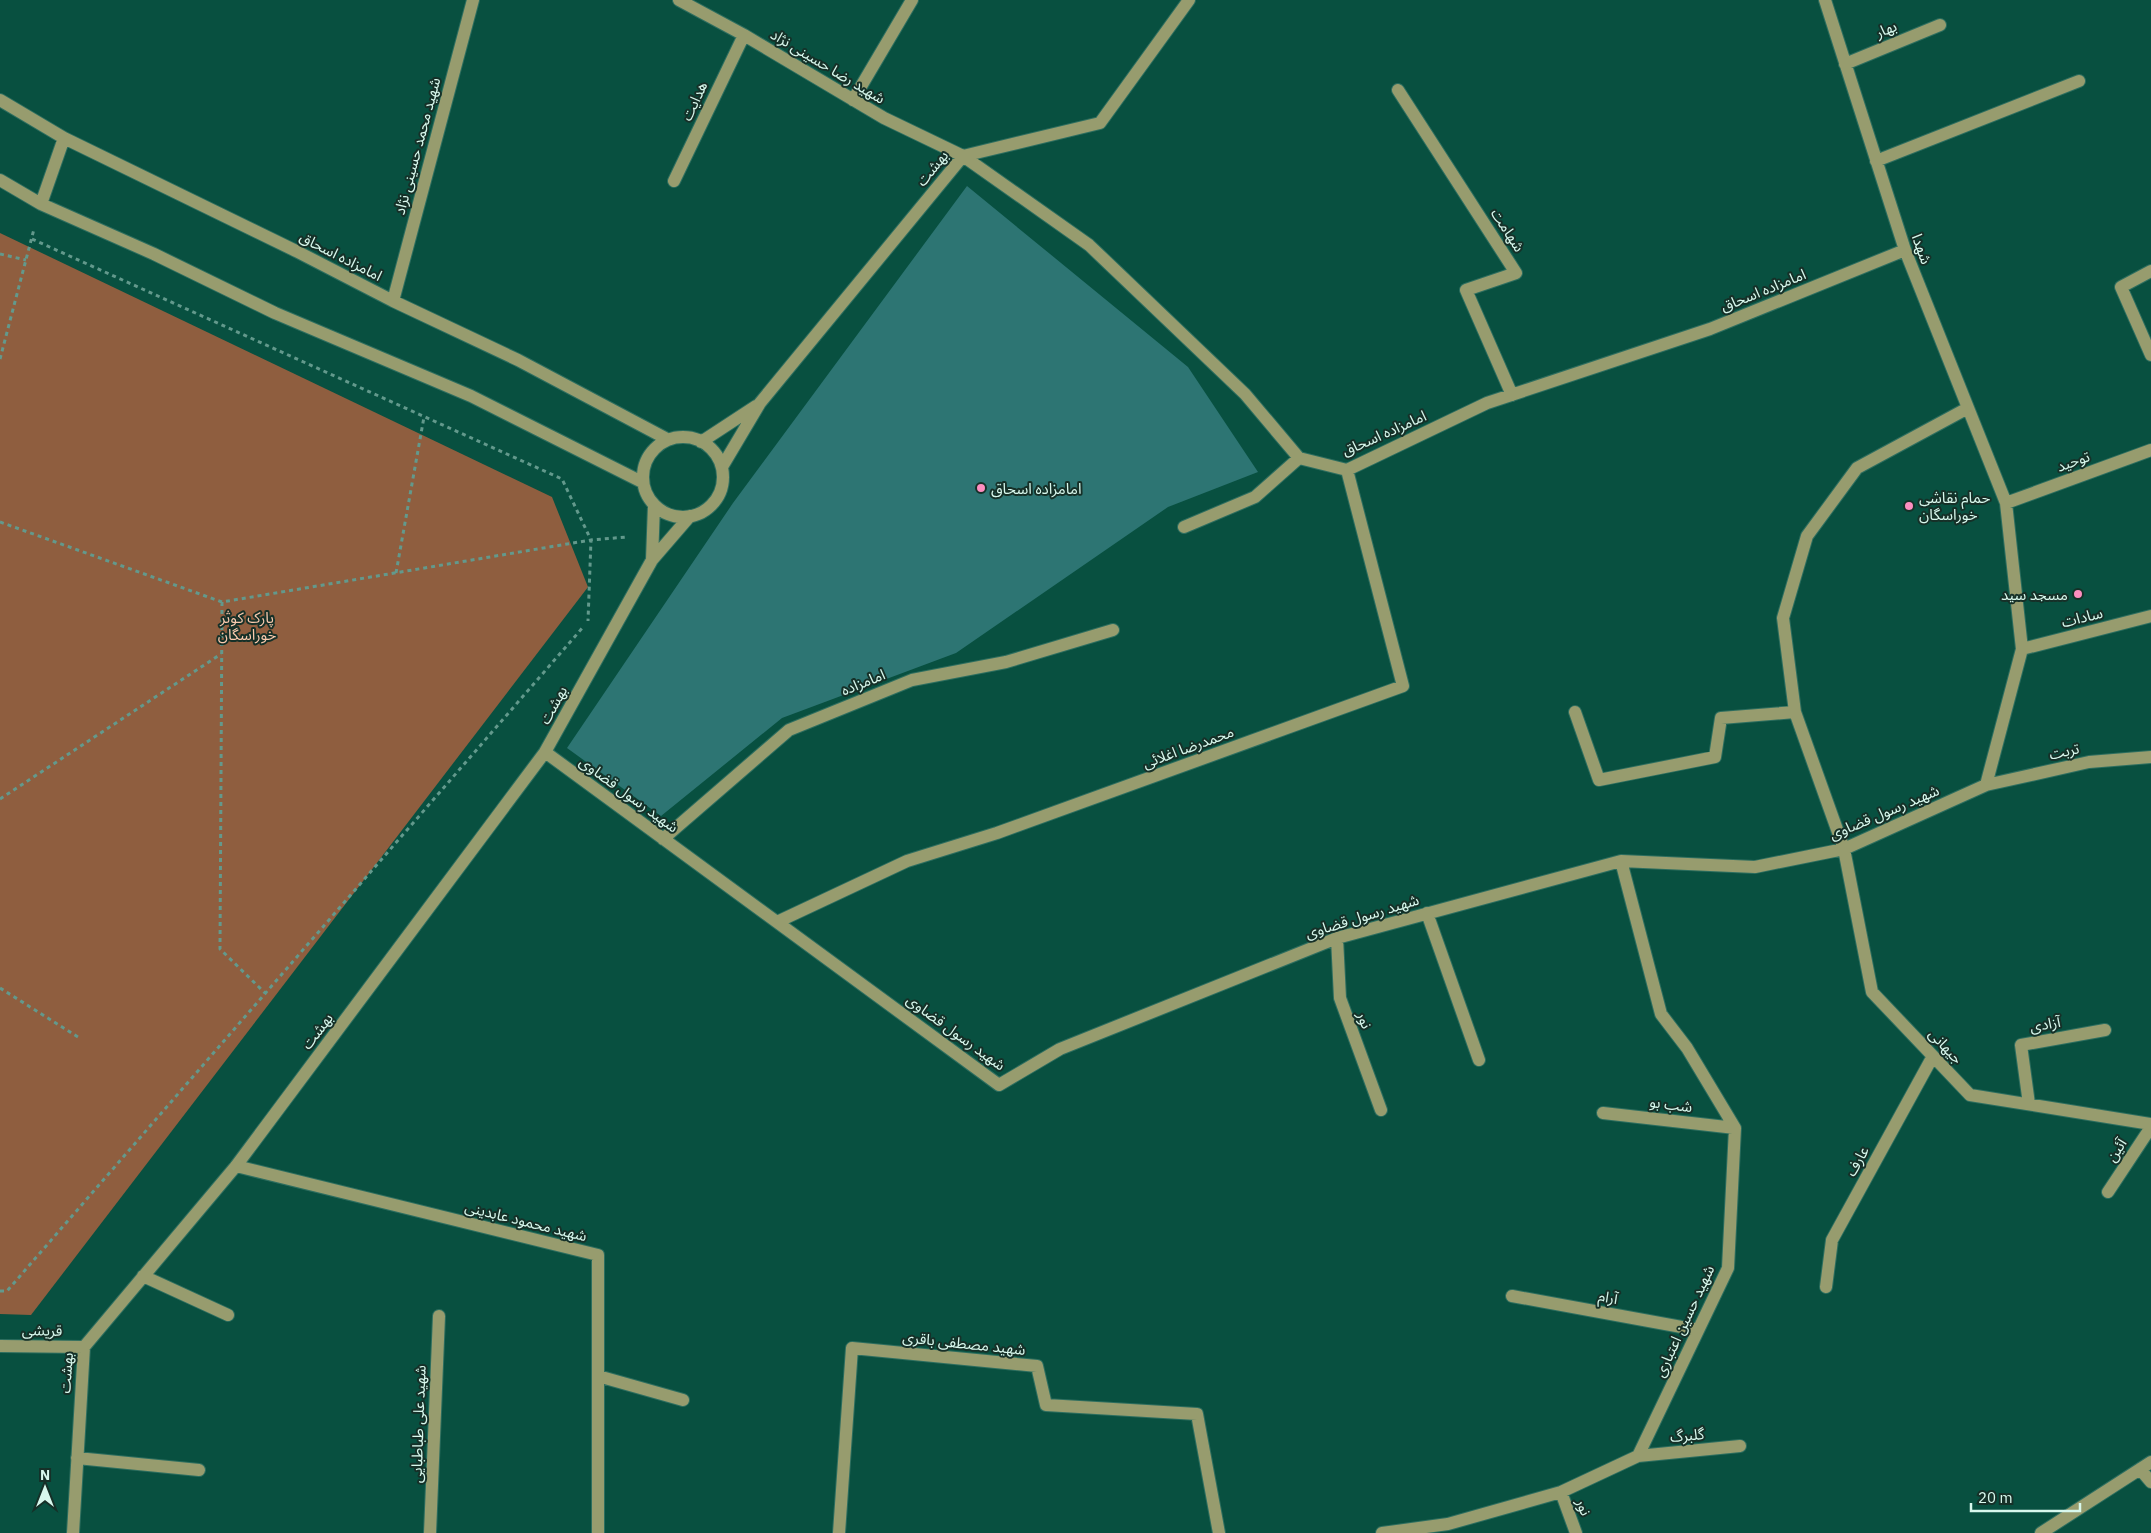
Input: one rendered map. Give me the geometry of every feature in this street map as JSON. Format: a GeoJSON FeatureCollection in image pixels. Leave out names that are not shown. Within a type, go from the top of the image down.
{"type":"FeatureCollection","features":[{"type":"Feature","properties":{"kind":"street","name":"شهید محمد حسینی نژاد"},"geometry":{"type":"LineString","coordinates":[[393,301],[473,0]]}},
{"type":"Feature","properties":{"kind":"street","name":"شهید رضا حسینی نژاد"},"geometry":{"type":"LineString","coordinates":[[679,0],[744,35],[884,118],[963,156]]}},
{"type":"Feature","properties":{"kind":"street"},"geometry":{"type":"LineString","coordinates":[[852,100],[912,0]]}},
{"type":"Feature","properties":{"kind":"street","name":"بهشت"},"geometry":{"type":"LineString","coordinates":[[760,403],[963,156],[1100,123],[1188,0]]}},
{"type":"Feature","properties":{"kind":"street","name":"شهدا"},"geometry":{"type":"LineString","coordinates":[[1824,0],[1905,250],[2006,503]]}},
{"type":"Feature","properties":{"kind":"street","name":"بهار"},"geometry":{"type":"LineString","coordinates":[[1845,64],[1940,25]]}},
{"type":"Feature","properties":{"kind":"street","name":"هدایت"},"geometry":{"type":"LineString","coordinates":[[674,181],[744,35]]}},
{"type":"Feature","properties":{"kind":"street"},"geometry":{"type":"LineString","coordinates":[[1876,161],[2079,81]]}},
{"type":"Feature","properties":{"kind":"street","name":"شهامت"},"geometry":{"type":"LineString","coordinates":[[1398,90],[1516,273],[1466,290],[1512,395]]}},
{"type":"Feature","properties":{"kind":"street","name":"امامزاده اسحاق"},"geometry":{"type":"LineString","coordinates":[[0,100],[64,138],[296,251],[393,301],[518,360],[667,440]]}},
{"type":"Feature","properties":{"kind":"street"},"geometry":{"type":"LineString","coordinates":[[41,204],[64,138]]}},
{"type":"Feature","properties":{"kind":"street"},"geometry":{"type":"LineString","coordinates":[[963,156],[1088,245],[1245,394],[1299,458],[1255,497],[1184,527]]}},
{"type":"Feature","properties":{"kind":"street"},"geometry":{"type":"LineString","coordinates":[[0,180],[41,204],[154,254],[275,313],[471,396],[642,482]]}},
{"type":"Feature","properties":{"kind":"street","name":"امامزاده اسحاق"},"geometry":{"type":"LineString","coordinates":[[1299,458],[1347,470],[1487,403],[1710,329],[1905,250]]}},
{"type":"Feature","properties":{"kind":"street"},"geometry":{"type":"LineString","coordinates":[[2151,271],[2121,287],[2151,355]]}},
{"type":"Feature","properties":{"kind":"street"},"geometry":{"type":"LineString","coordinates":[[702,442],[760,403]]}},
{"type":"Feature","properties":{"kind":"street"},"geometry":{"type":"LineString","coordinates":[[722,467],[760,403]]}},
{"type":"Feature","properties":{"kind":"street","name":"جیهانی"},"geometry":{"type":"LineString","coordinates":[[1968,408],[1857,468],[1807,536],[1783,618],[1795,712],[1844,850],[1872,992],[1970,1095],[2151,1125]]}},
{"type":"Feature","properties":{"kind":"street"},"geometry":{"type":"LineString","coordinates":[[681,436],[695,438],[716,454],[722,467],[723,480],[720,493],[712,504],[702,512],[690,516],[676,516],[664,513],[654,505],[646,494],[642,482],[643,468],[648,456],[656,446],[667,440],[681,436]]}},
{"type":"Feature","properties":{"kind":"street","name":"توحید"},"geometry":{"type":"LineString","coordinates":[[2006,503],[2151,450]]}},
{"type":"Feature","properties":{"kind":"street","name":"محمدرضا اغلائی"},"geometry":{"type":"LineString","coordinates":[[777,922],[908,861],[997,833],[1403,686],[1347,470]]}},
{"type":"Feature","properties":{"kind":"street"},"geometry":{"type":"LineString","coordinates":[[1986,785],[2022,649],[2006,503]]}},
{"type":"Feature","properties":{"kind":"street"},"geometry":{"type":"LineString","coordinates":[[652,560],[654,505]]}},
{"type":"Feature","properties":{"kind":"street","name":"بهشت"},"geometry":{"type":"LineString","coordinates":[[73,1533],[84,1347],[236,1166],[545,752],[652,560],[690,516]]}},
{"type":"Feature","properties":{"kind":"street","name":"سادات"},"geometry":{"type":"LineString","coordinates":[[2022,649],[2151,616]]}},
{"type":"Feature","properties":{"kind":"street","name":"امامزاده"},"geometry":{"type":"LineString","coordinates":[[663,839],[790,730],[912,680],[1006,662],[1113,630]]}},
{"type":"Feature","properties":{"kind":"street"},"geometry":{"type":"LineString","coordinates":[[1575,712],[1599,780],[1715,757],[1721,718],[1795,712]]}},
{"type":"Feature","properties":{"kind":"street","name":"شهید رسول قضاوی"},"geometry":{"type":"LineString","coordinates":[[545,752],[998,1084],[1060,1049],[1337,938],[1620,862],[1755,868],[1844,850],[1986,785]]}},
{"type":"Feature","properties":{"kind":"street","name":"تربت"},"geometry":{"type":"LineString","coordinates":[[1986,785],[2090,762],[2151,757]]}},
{"type":"Feature","properties":{"kind":"street"},"geometry":{"type":"LineString","coordinates":[[1620,862],[1661,1014],[1687,1048],[1735,1128]]}},
{"type":"Feature","properties":{"kind":"street"},"geometry":{"type":"LineString","coordinates":[[1427,913],[1479,1060]]}},
{"type":"Feature","properties":{"kind":"street","name":"نور"},"geometry":{"type":"LineString","coordinates":[[1337,938],[1340,998],[1381,1110]]}},
{"type":"Feature","properties":{"kind":"street","name":"آزادی"},"geometry":{"type":"LineString","coordinates":[[2030,1104],[2021,1045],[2105,1030]]}},
{"type":"Feature","properties":{"kind":"street","name":"عارف"},"geometry":{"type":"LineString","coordinates":[[1826,1287],[1832,1240],[1933,1056]]}},
{"type":"Feature","properties":{"kind":"street","name":"شب بو"},"geometry":{"type":"LineString","coordinates":[[1603,1113],[1735,1128]]}},
{"type":"Feature","properties":{"kind":"street","name":"آئین"},"geometry":{"type":"LineString","coordinates":[[2108,1192],[2151,1125]]}},
{"type":"Feature","properties":{"kind":"street","name":"شهید حسین اعتباری"},"geometry":{"type":"LineString","coordinates":[[1638,1456],[1728,1268],[1735,1128]]}},
{"type":"Feature","properties":{"kind":"street","name":"شهید محمود عابدینی"},"geometry":{"type":"LineString","coordinates":[[236,1166],[598,1255],[598,1533]]}},
{"type":"Feature","properties":{"kind":"street"},"geometry":{"type":"LineString","coordinates":[[143,1276],[228,1315]]}},
{"type":"Feature","properties":{"kind":"street","name":"آرام"},"geometry":{"type":"LineString","coordinates":[[1512,1296],[1698,1330]]}},
{"type":"Feature","properties":{"kind":"street","name":"شهید علی طباطبایی"},"geometry":{"type":"LineString","coordinates":[[430,1533],[439,1316]]}},
{"type":"Feature","properties":{"kind":"street","name":"قریشی"},"geometry":{"type":"LineString","coordinates":[[0,1346],[84,1347]]}},
{"type":"Feature","properties":{"kind":"street","name":"شهید مصطفی باقری"},"geometry":{"type":"LineString","coordinates":[[839,1533],[852,1348],[1037,1366],[1046,1405],[1197,1414],[1219,1533]]}},
{"type":"Feature","properties":{"kind":"street"},"geometry":{"type":"LineString","coordinates":[[598,1376],[683,1400]]}},
{"type":"Feature","properties":{"kind":"street","name":"گلبرگ"},"geometry":{"type":"LineString","coordinates":[[1638,1456],[1740,1446]]}},
{"type":"Feature","properties":{"kind":"street"},"geometry":{"type":"LineString","coordinates":[[1371,1533],[1448,1524],[1560,1492],[1638,1456]]}},
{"type":"Feature","properties":{"kind":"street"},"geometry":{"type":"LineString","coordinates":[[77,1458],[199,1470]]}},
{"type":"Feature","properties":{"kind":"street"},"geometry":{"type":"LineString","coordinates":[[2041,1533],[2146,1465],[2151,1482]]}},
{"type":"Feature","properties":{"kind":"street","name":"نور"},"geometry":{"type":"LineString","coordinates":[[1560,1492],[1576,1533]]}},
{"type":"Feature","properties":{"kind":"path"},"geometry":{"type":"LineString","coordinates":[[0,359],[41,204]]}},
{"type":"Feature","properties":{"kind":"path"},"geometry":{"type":"LineString","coordinates":[[0,1291],[7,1291],[588,621],[591,540],[562,479],[32,239]]}},
{"type":"Feature","properties":{"kind":"path"},"geometry":{"type":"LineString","coordinates":[[0,254],[26,260]]}},
{"type":"Feature","properties":{"kind":"path"},"geometry":{"type":"LineString","coordinates":[[396,573],[424,417]]}},
{"type":"Feature","properties":{"kind":"path"},"geometry":{"type":"LineString","coordinates":[[0,522],[222,602],[591,540],[653,534]]}},
{"type":"Feature","properties":{"kind":"path"},"geometry":{"type":"LineString","coordinates":[[222,602],[220,949],[265,993]]}},
{"type":"Feature","properties":{"kind":"path"},"geometry":{"type":"LineString","coordinates":[[0,799],[221,654]]}},
{"type":"Feature","properties":{"kind":"path"},"geometry":{"type":"LineString","coordinates":[[0,988],[78,1037]]}},
{"type":"Feature","properties":{"kind":"green space","name":"پارک کوثر خوراسگان"},"geometry":{"type":"Polygon","coordinates":[[[0,233],[552,497],[588,587],[31,1315],[0,1314],[0,233]]]}},
{"type":"Feature","properties":{"kind":"building","name":"امامزاده اسحاق"},"geometry":{"type":"Polygon","coordinates":[[[967,186],[1188,367],[1258,472],[1168,507],[956,653],[782,718],[661,816],[567,748],[733,503],[967,186]]]}},
{"type":"Feature","properties":{"kind":"place","name":"امامزاده اسحاق"},"geometry":{"type":"Point","coordinates":[981,488]}},
{"type":"Feature","properties":{"kind":"place","name":"حمام نقاشی خوراسگان"},"geometry":{"type":"Point","coordinates":[1909,506]}},
{"type":"Feature","properties":{"kind":"place","name":"مسجد سید"},"geometry":{"type":"Point","coordinates":[2078,594]}}]}
